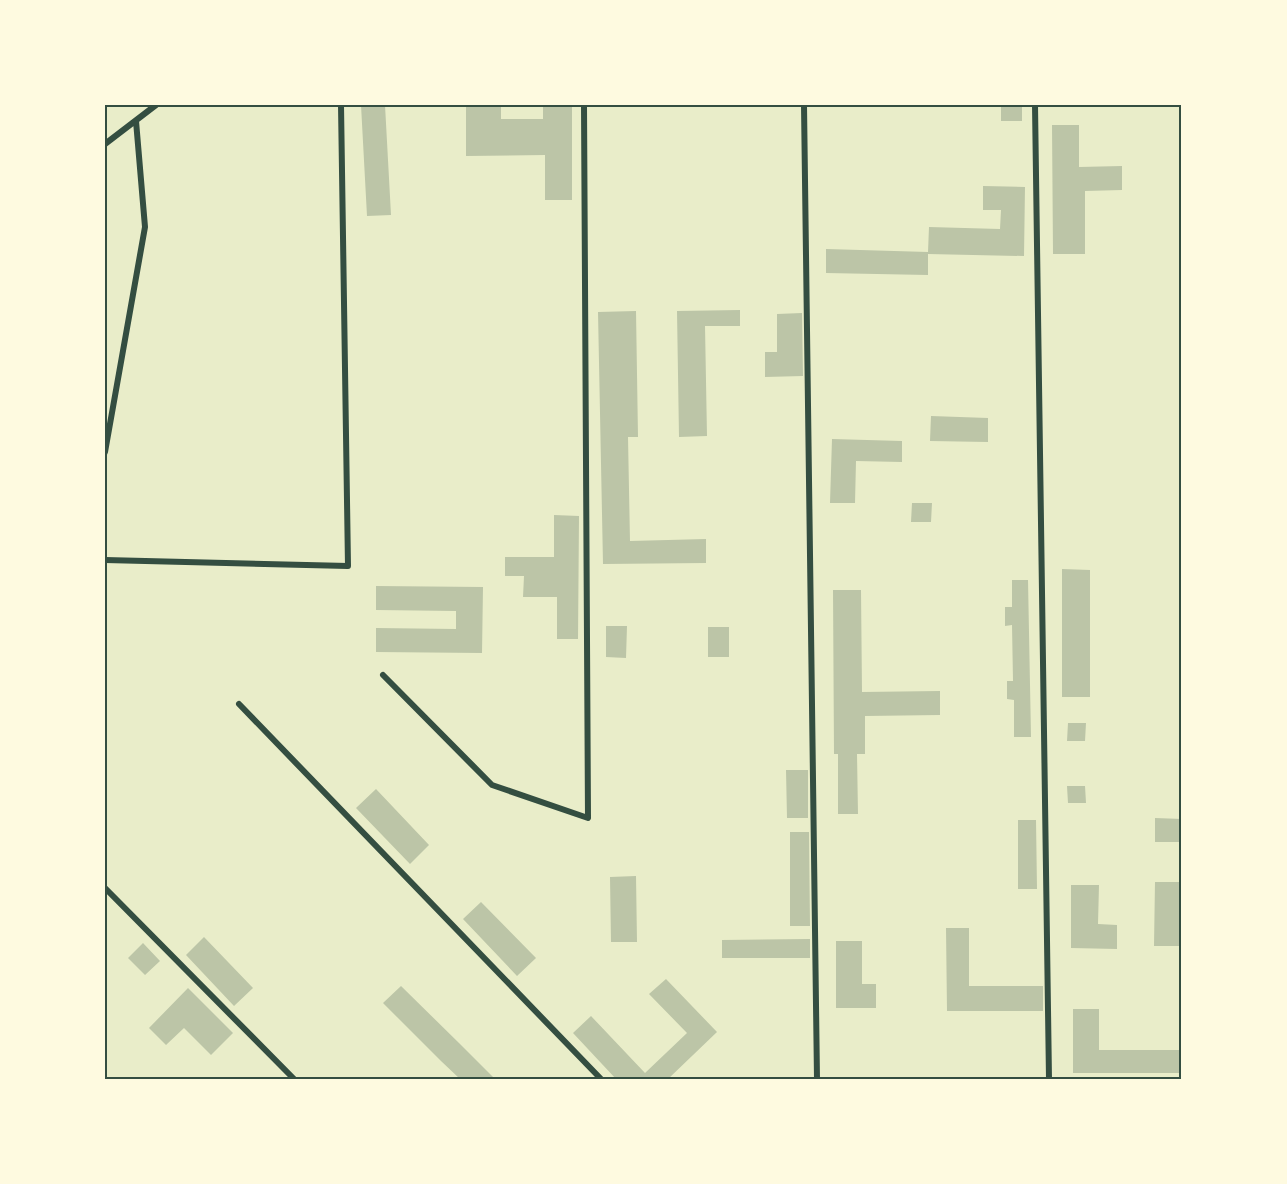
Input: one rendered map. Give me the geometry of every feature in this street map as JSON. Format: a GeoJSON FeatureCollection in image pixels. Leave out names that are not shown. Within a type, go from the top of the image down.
{"type":"FeatureCollection","features":[{"type":"Feature","properties":{"kind":"street"},"geometry":{"type":"LineString","coordinates":[[105,144],[156,105]]}},
{"type":"Feature","properties":{"kind":"street"},"geometry":{"type":"LineString","coordinates":[[105,560],[348,566],[341,105]]}},
{"type":"Feature","properties":{"kind":"street"},"geometry":{"type":"LineString","coordinates":[[383,675],[492,785],[588,818],[584,105]]}},
{"type":"Feature","properties":{"kind":"street"},"geometry":{"type":"LineString","coordinates":[[804,105],[817,1079]]}},
{"type":"Feature","properties":{"kind":"street"},"geometry":{"type":"LineString","coordinates":[[1035,105],[1049,1079]]}},
{"type":"Feature","properties":{"kind":"street"},"geometry":{"type":"LineString","coordinates":[[105,452],[145,227],[136,121]]}},
{"type":"Feature","properties":{"kind":"street"},"geometry":{"type":"LineString","coordinates":[[239,704],[602,1079]]}},
{"type":"Feature","properties":{"kind":"street"},"geometry":{"type":"LineString","coordinates":[[105,888],[294,1079]]}},
{"type":"Feature","properties":{"kind":"building"},"geometry":{"type":"Polygon","coordinates":[[[361,105],[385,105],[391,215],[367,216],[361,105]]]}},
{"type":"Feature","properties":{"kind":"building"},"geometry":{"type":"Polygon","coordinates":[[[466,105],[501,105],[501,119],[543,119],[543,105],[572,105],[572,200],[545,200],[545,155],[466,156],[466,105]]]}},
{"type":"Feature","properties":{"kind":"building"},"geometry":{"type":"Polygon","coordinates":[[[1001,105],[1022,105],[1022,121],[1001,121],[1001,105]]]}},
{"type":"Feature","properties":{"kind":"building"},"geometry":{"type":"Polygon","coordinates":[[[1052,125],[1079,125],[1079,167],[1122,166],[1122,190],[1085,191],[1085,254],[1053,254],[1052,125]]]}},
{"type":"Feature","properties":{"kind":"building"},"geometry":{"type":"Polygon","coordinates":[[[983,186],[1025,187],[1024,256],[928,254],[928,275],[826,273],[826,249],[928,252],[929,227],[1000,229],[1001,210],[983,210],[983,186]]]}},
{"type":"Feature","properties":{"kind":"building"},"geometry":{"type":"Polygon","coordinates":[[[740,310],[740,326],[705,326],[707,436],[679,437],[677,311],[740,310]]]}},
{"type":"Feature","properties":{"kind":"building"},"geometry":{"type":"Polygon","coordinates":[[[636,311],[638,437],[628,437],[630,541],[706,539],[706,563],[603,564],[598,312],[636,311]]]}},
{"type":"Feature","properties":{"kind":"building"},"geometry":{"type":"Polygon","coordinates":[[[802,313],[803,376],[765,377],[765,352],[777,352],[777,314],[802,313]]]}},
{"type":"Feature","properties":{"kind":"building"},"geometry":{"type":"Polygon","coordinates":[[[931,416],[988,418],[988,442],[930,441],[931,416]]]}},
{"type":"Feature","properties":{"kind":"building"},"geometry":{"type":"Polygon","coordinates":[[[832,439],[902,441],[902,462],[856,461],[855,503],[830,503],[832,439]]]}},
{"type":"Feature","properties":{"kind":"building"},"geometry":{"type":"Polygon","coordinates":[[[912,503],[932,503],[931,522],[911,522],[912,503]]]}},
{"type":"Feature","properties":{"kind":"building"},"geometry":{"type":"Polygon","coordinates":[[[554,515],[579,516],[578,639],[557,639],[557,597],[523,597],[524,576],[505,576],[505,557],[554,557],[554,515]]]}},
{"type":"Feature","properties":{"kind":"building"},"geometry":{"type":"Polygon","coordinates":[[[1062,569],[1090,570],[1090,697],[1062,697],[1062,569]]]}},
{"type":"Feature","properties":{"kind":"building"},"geometry":{"type":"Polygon","coordinates":[[[1012,580],[1028,580],[1031,737],[1014,737],[1014,700],[1007,699],[1007,681],[1013,681],[1012,625],[1005,626],[1005,607],[1012,607],[1012,580]]]}},
{"type":"Feature","properties":{"kind":"building"},"geometry":{"type":"Polygon","coordinates":[[[376,586],[483,587],[482,653],[376,652],[376,628],[456,629],[456,611],[376,610],[376,586]]]}},
{"type":"Feature","properties":{"kind":"building"},"geometry":{"type":"Polygon","coordinates":[[[833,590],[861,590],[862,692],[940,691],[940,715],[865,716],[865,754],[857,754],[858,814],[838,814],[838,754],[834,754],[833,590]]]}},
{"type":"Feature","properties":{"kind":"building"},"geometry":{"type":"Polygon","coordinates":[[[606,626],[627,626],[626,658],[606,657],[606,626]]]}},
{"type":"Feature","properties":{"kind":"building"},"geometry":{"type":"Polygon","coordinates":[[[708,627],[729,627],[729,657],[708,657],[708,627]]]}},
{"type":"Feature","properties":{"kind":"building"},"geometry":{"type":"Polygon","coordinates":[[[1068,723],[1086,723],[1085,741],[1067,741],[1068,723]]]}},
{"type":"Feature","properties":{"kind":"building"},"geometry":{"type":"Polygon","coordinates":[[[786,770],[808,770],[808,818],[787,818],[786,770]]]}},
{"type":"Feature","properties":{"kind":"building"},"geometry":{"type":"Polygon","coordinates":[[[1067,786],[1085,786],[1086,803],[1068,803],[1067,786]]]}},
{"type":"Feature","properties":{"kind":"building"},"geometry":{"type":"Polygon","coordinates":[[[376,789],[429,845],[410,864],[356,808],[376,789]]]}},
{"type":"Feature","properties":{"kind":"building"},"geometry":{"type":"Polygon","coordinates":[[[1155,818],[1182,819],[1182,842],[1155,842],[1155,818]]]}},
{"type":"Feature","properties":{"kind":"building"},"geometry":{"type":"Polygon","coordinates":[[[1018,820],[1036,820],[1037,889],[1018,889],[1018,820]]]}},
{"type":"Feature","properties":{"kind":"building"},"geometry":{"type":"Polygon","coordinates":[[[790,832],[809,832],[810,926],[790,926],[790,832]]]}},
{"type":"Feature","properties":{"kind":"building"},"geometry":{"type":"Polygon","coordinates":[[[636,876],[637,942],[611,942],[610,877],[636,876]]]}},
{"type":"Feature","properties":{"kind":"building"},"geometry":{"type":"Polygon","coordinates":[[[1155,882],[1182,882],[1181,946],[1154,946],[1155,882]]]}},
{"type":"Feature","properties":{"kind":"building"},"geometry":{"type":"Polygon","coordinates":[[[1071,885],[1099,885],[1098,924],[1117,925],[1117,949],[1071,948],[1071,885]]]}},
{"type":"Feature","properties":{"kind":"building"},"geometry":{"type":"Polygon","coordinates":[[[481,902],[536,958],[517,976],[463,919],[481,902]]]}},
{"type":"Feature","properties":{"kind":"building"},"geometry":{"type":"Polygon","coordinates":[[[946,928],[969,928],[969,986],[1043,986],[1043,1011],[947,1011],[946,928]]]}},
{"type":"Feature","properties":{"kind":"building"},"geometry":{"type":"Polygon","coordinates":[[[204,937],[253,988],[234,1006],[186,955],[204,937]]]}},
{"type":"Feature","properties":{"kind":"building"},"geometry":{"type":"Polygon","coordinates":[[[810,939],[810,958],[722,958],[722,940],[810,939]]]}},
{"type":"Feature","properties":{"kind":"building"},"geometry":{"type":"Polygon","coordinates":[[[836,941],[862,941],[862,984],[876,984],[876,1008],[836,1008],[836,941]]]}},
{"type":"Feature","properties":{"kind":"building"},"geometry":{"type":"Polygon","coordinates":[[[143,943],[160,961],[145,975],[128,958],[143,943]]]}},
{"type":"Feature","properties":{"kind":"building"},"geometry":{"type":"Polygon","coordinates":[[[666,979],[717,1032],[668,1079],[616,1079],[573,1033],[591,1016],[645,1073],[687,1033],[649,994],[666,979]]]}},
{"type":"Feature","properties":{"kind":"building"},"geometry":{"type":"Polygon","coordinates":[[[401,986],[495,1079],[460,1079],[441,1061],[383,1003],[401,986]]]}},
{"type":"Feature","properties":{"kind":"building"},"geometry":{"type":"Polygon","coordinates":[[[188,988],[233,1033],[211,1055],[184,1028],[166,1045],[149,1028],[188,988]]]}},
{"type":"Feature","properties":{"kind":"building"},"geometry":{"type":"Polygon","coordinates":[[[1073,1009],[1099,1009],[1099,1050],[1179,1050],[1179,1073],[1073,1073],[1073,1009]]]}}]}
